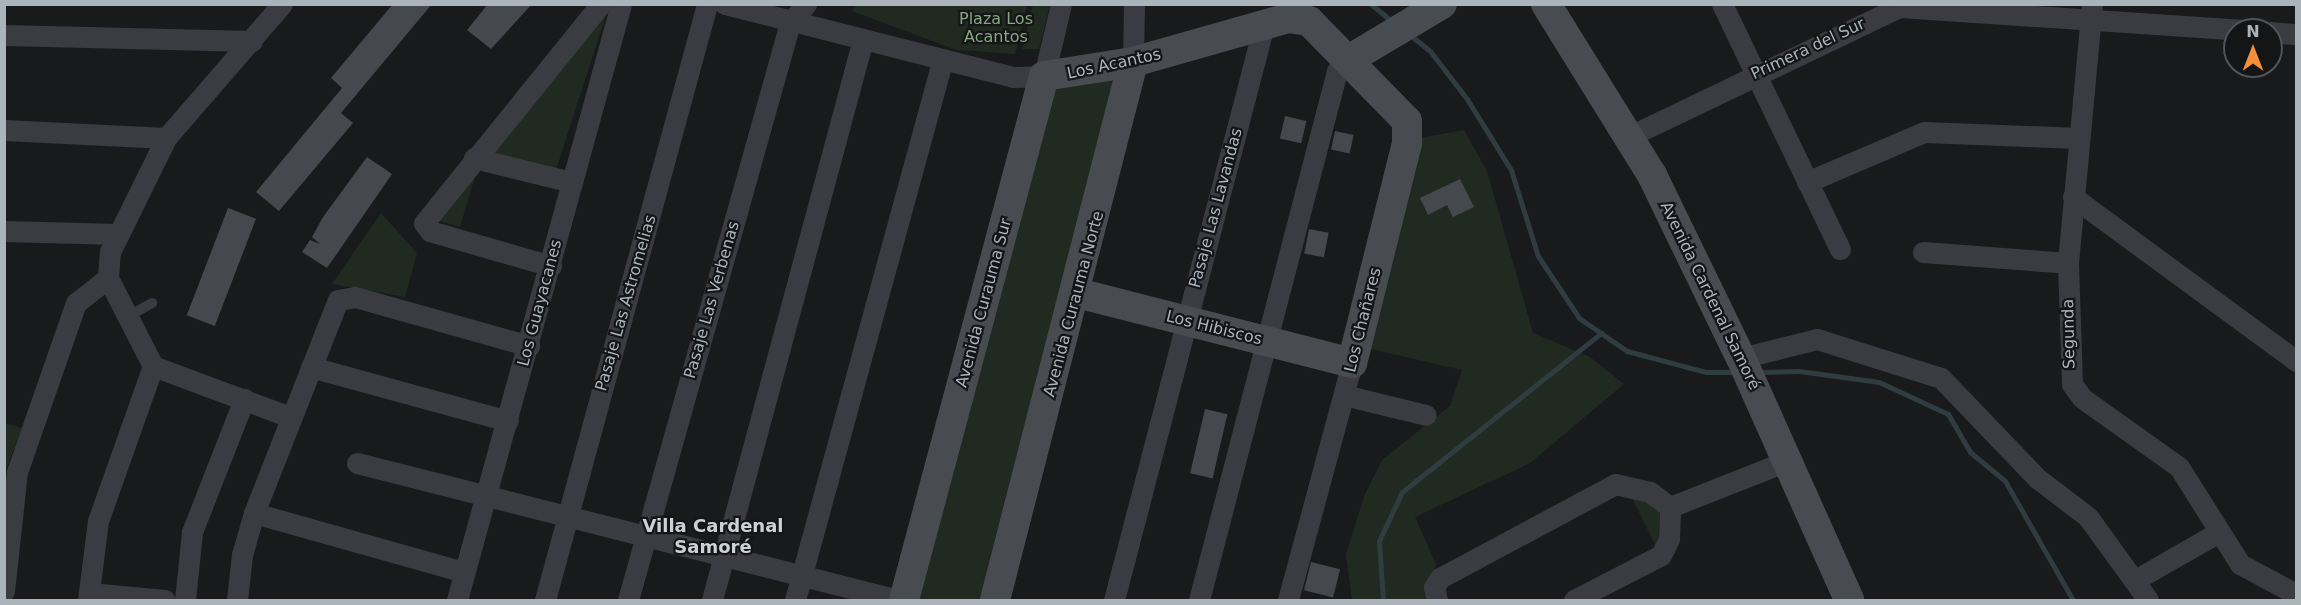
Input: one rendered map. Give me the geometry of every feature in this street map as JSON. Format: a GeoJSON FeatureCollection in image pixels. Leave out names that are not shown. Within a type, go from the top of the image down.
{"type":"FeatureCollection","features":[{"type":"Feature","properties":{"kind":"street"},"geometry":{"type":"LineString","coordinates":[[282,4],[166,138],[118,234],[108,278],[153,366],[291,417]]}},
{"type":"Feature","properties":{"kind":"street"},"geometry":{"type":"LineString","coordinates":[[551,266],[430,231],[424,223],[474,158],[601,4]]}},
{"type":"Feature","properties":{"kind":"street","name":"Los Guayacanes"},"geometry":{"type":"LineString","coordinates":[[457,600],[488,497],[621,4]]}},
{"type":"Feature","properties":{"kind":"street","name":"Pasaje Las Astromelias"},"geometry":{"type":"LineString","coordinates":[[545,600],[707,4]]}},
{"type":"Feature","properties":{"kind":"street","name":"Los Acantos"},"geometry":{"type":"LineString","coordinates":[[725,4],[862,43],[1013,77],[1044,76],[1133,62],[1288,18],[1310,21],[1350,59]]}},
{"type":"Feature","properties":{"kind":"street","name":"Pasaje Las Verbenas"},"geometry":{"type":"LineString","coordinates":[[628,600],[790,23],[806,4]]}},
{"type":"Feature","properties":{"kind":"street","name":"Avenida Curauma Sur"},"geometry":{"type":"LineString","coordinates":[[904,600],[1044,76],[1061,4]]}},
{"type":"Feature","properties":{"kind":"street","name":"Avenida Curauma Norte"},"geometry":{"type":"LineString","coordinates":[[995,600],[1077,293],[1133,62],[1134,4]]}},
{"type":"Feature","properties":{"kind":"street"},"geometry":{"type":"LineString","coordinates":[[1199,600],[1270,342],[1337,71],[1350,59],[1442,4]]}},
{"type":"Feature","properties":{"kind":"street","name":"Avenida Cardenal Samoré"},"geometry":{"type":"LineString","coordinates":[[1546,4],[1630,136],[1741,358],[1849,600]]}},
{"type":"Feature","properties":{"kind":"street"},"geometry":{"type":"LineString","coordinates":[[1722,4],[1840,249]]}},
{"type":"Feature","properties":{"kind":"street","name":"Primera del Sur"},"geometry":{"type":"LineString","coordinates":[[1630,136],[1899,6],[2091,11],[2223,27]]}},
{"type":"Feature","properties":{"kind":"street","name":"Segunda"},"geometry":{"type":"LineString","coordinates":[[2091,11],[2068,263],[2072,384],[2082,398],[2170,458],[2202,498],[2217,533],[2251,573],[2296,594]]}},
{"type":"Feature","properties":{"kind":"street","name":"Pasaje Las Lavandas"},"geometry":{"type":"LineString","coordinates":[[1114,600],[1264,25]]}},
{"type":"Feature","properties":{"kind":"street"},"geometry":{"type":"LineString","coordinates":[[4,35],[252,41]]}},
{"type":"Feature","properties":{"kind":"street"},"geometry":{"type":"LineString","coordinates":[[712,600],[862,43]]}},
{"type":"Feature","properties":{"kind":"street","name":"Los Chañares"},"geometry":{"type":"LineString","coordinates":[[1288,600],[1344,395],[1407,143],[1407,121],[1350,59]]}},
{"type":"Feature","properties":{"kind":"street"},"geometry":{"type":"LineString","coordinates":[[795,600],[942,62]]}},
{"type":"Feature","properties":{"kind":"street"},"geometry":{"type":"LineString","coordinates":[[4,130],[166,138]]}},
{"type":"Feature","properties":{"kind":"street"},"geometry":{"type":"LineString","coordinates":[[1807,182],[1924,132],[2078,138]]}},
{"type":"Feature","properties":{"kind":"street"},"geometry":{"type":"LineString","coordinates":[[474,158],[572,182]]}},
{"type":"Feature","properties":{"kind":"street"},"geometry":{"type":"LineString","coordinates":[[2073,197],[2296,362]]}},
{"type":"Feature","properties":{"kind":"street"},"geometry":{"type":"LineString","coordinates":[[4,231],[118,234]]}},
{"type":"Feature","properties":{"kind":"street"},"geometry":{"type":"LineString","coordinates":[[1923,252],[2068,263]]}},
{"type":"Feature","properties":{"kind":"street"},"geometry":{"type":"LineString","coordinates":[[4,591],[17,472],[76,303],[108,278]]}},
{"type":"Feature","properties":{"kind":"street","name":"Los Hibiscos"},"geometry":{"type":"LineString","coordinates":[[1077,293],[1352,363]]}},
{"type":"Feature","properties":{"kind":"street"},"geometry":{"type":"LineString","coordinates":[[237,600],[242,555],[254,513],[338,300],[355,297],[529,346]]}},
{"type":"Feature","properties":{"kind":"street"},"geometry":{"type":"LineString","coordinates":[[1741,358],[1817,339],[1941,378],[2037,478],[2088,517],[2148,600]]}},
{"type":"Feature","properties":{"kind":"street"},"geometry":{"type":"LineString","coordinates":[[153,366],[98,521],[88,596],[165,600]]}},
{"type":"Feature","properties":{"kind":"street"},"geometry":{"type":"LineString","coordinates":[[311,367],[508,421]]}},
{"type":"Feature","properties":{"kind":"street"},"geometry":{"type":"LineString","coordinates":[[1344,395],[1426,416]]}},
{"type":"Feature","properties":{"kind":"street"},"geometry":{"type":"LineString","coordinates":[[184,600],[192,532],[244,399]]}},
{"type":"Feature","properties":{"kind":"street"},"geometry":{"type":"LineString","coordinates":[[1670,507],[1787,461]]}},
{"type":"Feature","properties":{"kind":"street"},"geometry":{"type":"LineString","coordinates":[[357,463],[898,600]]}},
{"type":"Feature","properties":{"kind":"street"},"geometry":{"type":"LineString","coordinates":[[1435,594],[1440,578],[1615,484],[1650,492],[1670,507]]}},
{"type":"Feature","properties":{"kind":"street"},"geometry":{"type":"LineString","coordinates":[[1574,600],[1661,555],[1669,539],[1670,507]]}},
{"type":"Feature","properties":{"kind":"street"},"geometry":{"type":"LineString","coordinates":[[254,513],[464,572]]}},
{"type":"Feature","properties":{"kind":"street"},"geometry":{"type":"LineString","coordinates":[[2135,580],[2217,533]]}},
{"type":"Feature","properties":{"kind":"lane"},"geometry":{"type":"LineString","coordinates":[[127,317],[152,303]]}},
{"type":"Feature","properties":{"kind":"green space","name":"Plaza Los Acantos"},"geometry":{"type":"Polygon","coordinates":[[[857,5],[1027,5],[1015,54],[957,50],[852,11],[857,5]]]}},
{"type":"Feature","properties":{"kind":"green space"},"geometry":{"type":"Polygon","coordinates":[[[1033,5],[1050,5],[1039,49],[1022,49],[1033,5]]]}},
{"type":"Feature","properties":{"kind":"green space"},"geometry":{"type":"Polygon","coordinates":[[[609,6],[556,170],[488,155],[609,6]]]}},
{"type":"Feature","properties":{"kind":"green space"},"geometry":{"type":"Polygon","coordinates":[[[1112,80],[1112,100],[981,600],[914,600],[1053,89],[1112,80]]]}},
{"type":"Feature","properties":{"kind":"green space"},"geometry":{"type":"Polygon","coordinates":[[[1464,130],[1487,171],[1533,333],[1590,357],[1624,384],[1530,463],[1415,517],[1436,564],[1430,600],[1352,600],[1346,554],[1365,494],[1382,460],[1450,406],[1462,370],[1367,348],[1419,138],[1464,130]]]}},
{"type":"Feature","properties":{"kind":"green space"},"geometry":{"type":"Polygon","coordinates":[[[478,167],[460,227],[439,221],[439,215],[478,167]]]}},
{"type":"Feature","properties":{"kind":"green space"},"geometry":{"type":"Polygon","coordinates":[[[381,213],[417,253],[405,297],[332,284],[381,213]]]}},
{"type":"Feature","properties":{"kind":"green space"},"geometry":{"type":"Polygon","coordinates":[[[5,423],[22,428],[5,472],[5,423]]]}},
{"type":"Feature","properties":{"kind":"green space"},"geometry":{"type":"Polygon","coordinates":[[[1628,490],[1660,503],[1658,551],[1628,490]]]}},
{"type":"Feature","properties":{"kind":"building"},"geometry":{"type":"Polygon","coordinates":[[[393,4],[432,4],[341,113],[353,123],[279,211],[256,192],[342,88],[331,78],[393,4]]]}},
{"type":"Feature","properties":{"kind":"building"},"geometry":{"type":"Polygon","coordinates":[[[488,4],[532,4],[491,49],[467,30],[488,4]]]}},
{"type":"Feature","properties":{"kind":"building"},"geometry":{"type":"Polygon","coordinates":[[[1285,116],[1306,121],[1301,143],[1280,138],[1285,116]]]}},
{"type":"Feature","properties":{"kind":"building"},"geometry":{"type":"Polygon","coordinates":[[[1335,131],[1354,135],[1350,154],[1331,150],[1335,131]]]}},
{"type":"Feature","properties":{"kind":"building"},"geometry":{"type":"Polygon","coordinates":[[[367,157],[392,174],[327,268],[302,252],[310,240],[320,244],[312,237],[323,217],[367,157]]]}},
{"type":"Feature","properties":{"kind":"building"},"geometry":{"type":"Polygon","coordinates":[[[1460,179],[1474,207],[1453,217],[1447,205],[1428,215],[1420,198],[1460,179]]]}},
{"type":"Feature","properties":{"kind":"building"},"geometry":{"type":"Polygon","coordinates":[[[228,208],[256,219],[215,326],[187,315],[228,208]]]}},
{"type":"Feature","properties":{"kind":"building"},"geometry":{"type":"Polygon","coordinates":[[[1309,229],[1329,233],[1324,257],[1304,254],[1309,229]]]}},
{"type":"Feature","properties":{"kind":"building"},"geometry":{"type":"Polygon","coordinates":[[[1205,409],[1227,414],[1213,478],[1190,473],[1205,409]]]}},
{"type":"Feature","properties":{"kind":"building"},"geometry":{"type":"Polygon","coordinates":[[[1311,562],[1340,569],[1333,597],[1304,590],[1311,562]]]}},
{"type":"Feature","properties":{"kind":"waterway"},"geometry":{"type":"LineString","coordinates":[[1371,4],[1394,23]]}},
{"type":"Feature","properties":{"kind":"waterway"},"geometry":{"type":"LineString","coordinates":[[1409,34],[1430,51],[1467,99],[1511,170],[1538,256],[1579,318],[1627,351],[1706,372],[1737,372]]}},
{"type":"Feature","properties":{"kind":"waterway"},"geometry":{"type":"LineString","coordinates":[[1383,600],[1379,541],[1402,492],[1601,333]]}},
{"type":"Feature","properties":{"kind":"waterway"},"geometry":{"type":"LineString","coordinates":[[1758,372],[1799,371],[1879,382],[1948,414],[1970,452],[2005,481],[2073,600]]}},
{"type":"Feature","properties":{"kind":"district","name":"Villa Cardenal Samoré"},"geometry":{"type":"Point","coordinates":[713,537]}}]}
